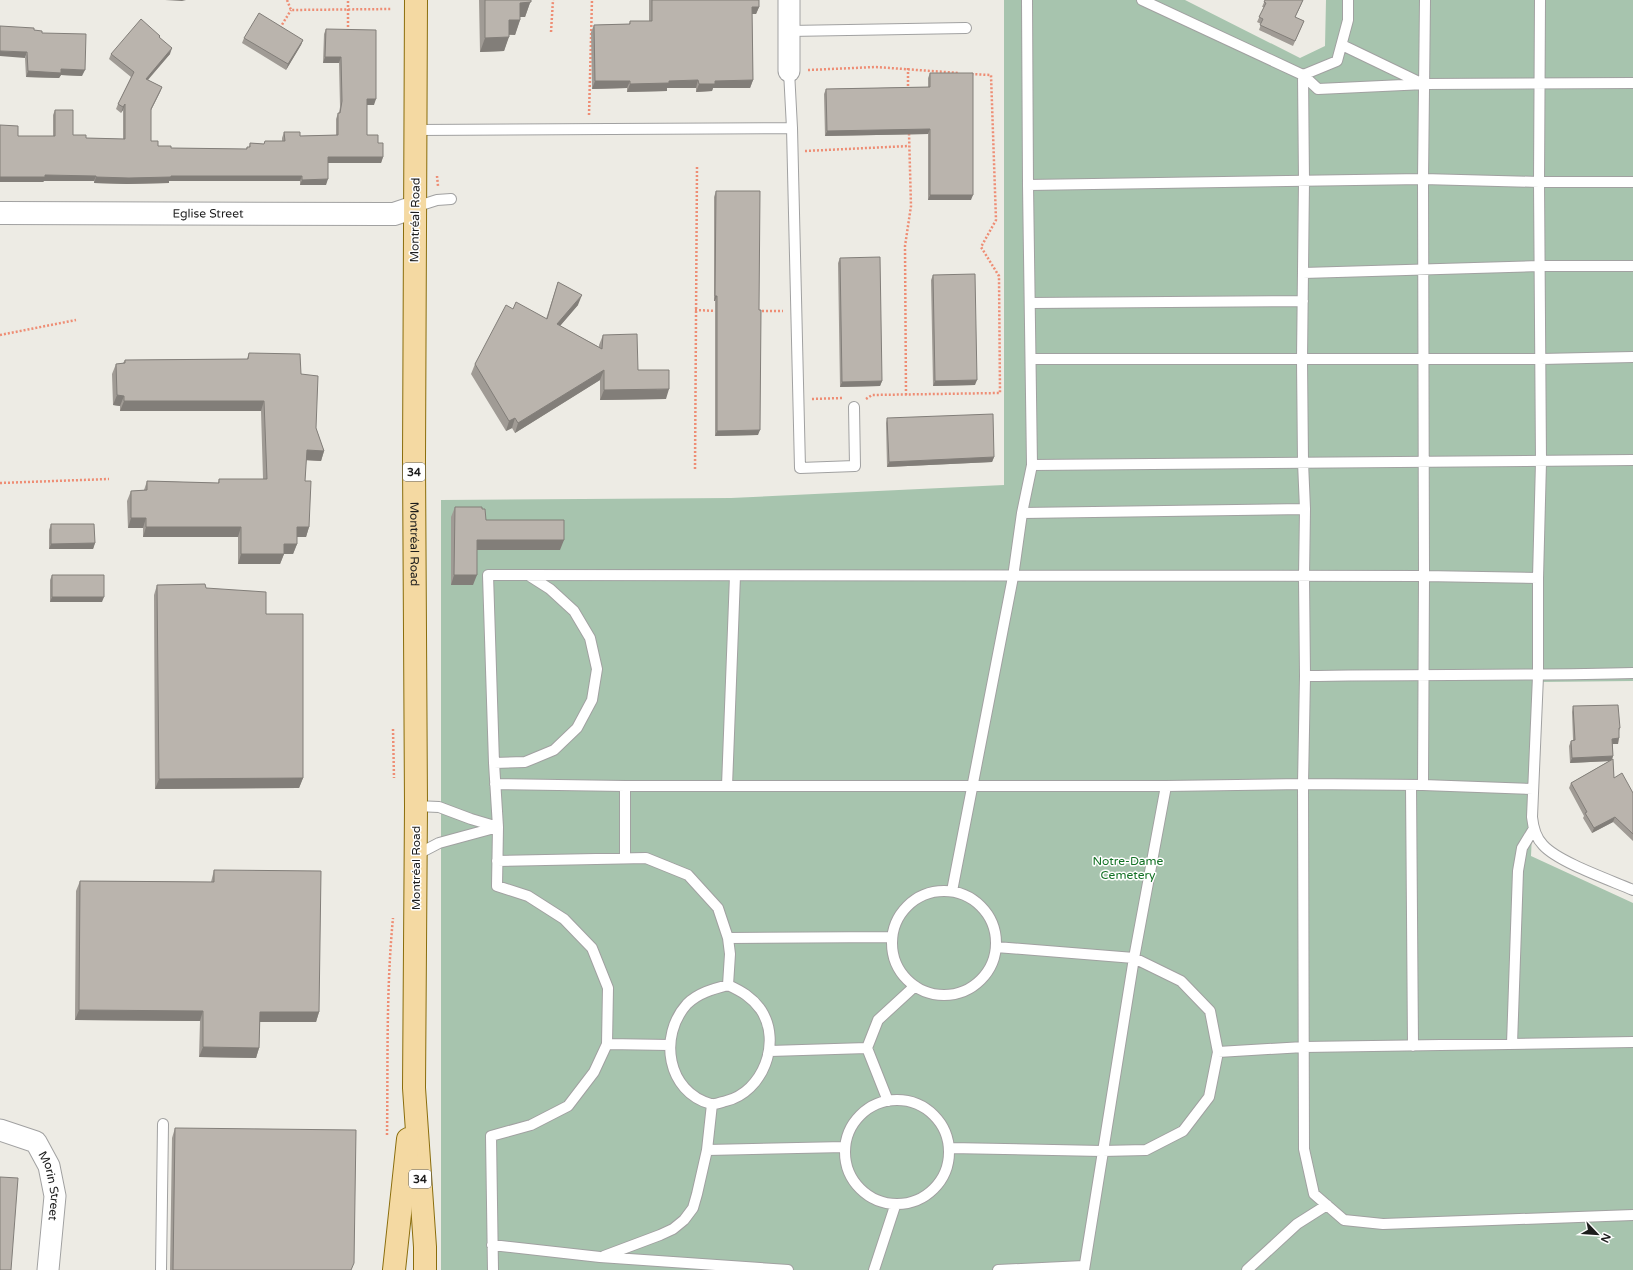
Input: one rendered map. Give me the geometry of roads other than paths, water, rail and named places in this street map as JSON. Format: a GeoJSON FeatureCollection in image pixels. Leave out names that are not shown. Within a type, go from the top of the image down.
{"type":"FeatureCollection","features":[{"type":"Feature","properties":{"kind":"main road","name":"Montréal Road"},"geometry":{"type":"LineString","coordinates":[[416,0],[414,461],[416,855],[414,1088],[425,1247],[425,1270]]}},
{"type":"Feature","properties":{"kind":"main road","name":"Montréal Road"},"geometry":{"type":"LineString","coordinates":[[394,1270],[414,1088]]}},
{"type":"Feature","properties":{"kind":"street"},"geometry":{"type":"LineString","coordinates":[[789,0],[789,71]]}},
{"type":"Feature","properties":{"kind":"street","name":"Eglise Street"},"geometry":{"type":"LineString","coordinates":[[0,213],[394,214],[415,207]]}},
{"type":"Feature","properties":{"kind":"street","name":"Morin Street"},"geometry":{"type":"LineString","coordinates":[[0,1130],[36,1142],[48,1166],[55,1196],[48,1270]]}},
{"type":"Feature","properties":{"kind":"lane"},"geometry":{"type":"LineString","coordinates":[[952,891],[1013,576],[1022,513],[1032,465],[1027,0]]}},
{"type":"Feature","properties":{"kind":"lane"},"geometry":{"type":"LineString","coordinates":[[1142,0],[1303,75],[1318,89],[1425,84],[1633,83]]}},
{"type":"Feature","properties":{"kind":"lane"},"geometry":{"type":"LineString","coordinates":[[1303,75],[1337,61],[1348,20],[1348,0]]}},
{"type":"Feature","properties":{"kind":"lane"},"geometry":{"type":"LineString","coordinates":[[1423,785],[1423,179],[1425,0]]}},
{"type":"Feature","properties":{"kind":"lane"},"geometry":{"type":"LineString","coordinates":[[1540,0],[1539,266],[1541,462],[1538,578],[1538,676],[1532,816],[1534,830],[1542,844],[1556,855],[1633,890]]}},
{"type":"Feature","properties":{"kind":"lane"},"geometry":{"type":"LineString","coordinates":[[789,31],[966,28]]}},
{"type":"Feature","properties":{"kind":"lane"},"geometry":{"type":"LineString","coordinates":[[1342,45],[1425,84]]}},
{"type":"Feature","properties":{"kind":"lane"},"geometry":{"type":"LineString","coordinates":[[789,71],[793,151],[800,468],[855,466],[854,407]]}},
{"type":"Feature","properties":{"kind":"lane"},"geometry":{"type":"LineString","coordinates":[[1303,75],[1304,273],[1302,360],[1305,509],[1305,676],[1303,784],[1304,1149],[1314,1194],[1344,1220],[1383,1224],[1633,1214]]}},
{"type":"Feature","properties":{"kind":"lane"},"geometry":{"type":"LineString","coordinates":[[416,130],[792,128]]}},
{"type":"Feature","properties":{"kind":"lane"},"geometry":{"type":"LineString","coordinates":[[1028,184],[1423,179],[1539,182],[1633,182]]}},
{"type":"Feature","properties":{"kind":"lane"},"geometry":{"type":"LineString","coordinates":[[415,207],[437,200],[450,199]]}},
{"type":"Feature","properties":{"kind":"lane"},"geometry":{"type":"LineString","coordinates":[[1304,273],[1539,266],[1633,266]]}},
{"type":"Feature","properties":{"kind":"lane"},"geometry":{"type":"LineString","coordinates":[[1030,303],[1303,301]]}},
{"type":"Feature","properties":{"kind":"lane"},"geometry":{"type":"LineString","coordinates":[[1031,359],[1302,360],[1633,357]]}},
{"type":"Feature","properties":{"kind":"lane"},"geometry":{"type":"LineString","coordinates":[[1032,465],[1424,461],[1541,462],[1633,460]]}},
{"type":"Feature","properties":{"kind":"lane"},"geometry":{"type":"LineString","coordinates":[[1022,513],[1305,509]]}},
{"type":"Feature","properties":{"kind":"lane"},"geometry":{"type":"LineString","coordinates":[[493,1270],[491,1136],[531,1125],[568,1106],[594,1072],[606,1044],[608,988],[592,948],[564,919],[528,896],[497,886],[498,827],[494,764],[488,575],[1424,576],[1538,578]]}},
{"type":"Feature","properties":{"kind":"lane"},"geometry":{"type":"LineString","coordinates":[[494,764],[525,762],[554,750],[577,728],[592,700],[597,669],[590,638],[574,611],[550,589],[528,575]]}},
{"type":"Feature","properties":{"kind":"lane"},"geometry":{"type":"LineString","coordinates":[[727,786],[735,576]]}},
{"type":"Feature","properties":{"kind":"lane"},"geometry":{"type":"LineString","coordinates":[[1305,676],[1424,674],[1538,676],[1633,673]]}},
{"type":"Feature","properties":{"kind":"lane"},"geometry":{"type":"LineString","coordinates":[[495,784],[625,786],[1166,786],[1303,784],[1423,785],[1533,789]]}},
{"type":"Feature","properties":{"kind":"lane"},"geometry":{"type":"LineString","coordinates":[[625,786],[625,857]]}},
{"type":"Feature","properties":{"kind":"lane"},"geometry":{"type":"LineString","coordinates":[[998,1270],[1084,1268],[1134,958],[1166,786]]}},
{"type":"Feature","properties":{"kind":"lane"},"geometry":{"type":"LineString","coordinates":[[1411,786],[1413,1046]]}},
{"type":"Feature","properties":{"kind":"lane"},"geometry":{"type":"LineString","coordinates":[[416,806],[439,807],[472,820],[498,827]]}},
{"type":"Feature","properties":{"kind":"lane"},"geometry":{"type":"LineString","coordinates":[[416,855],[439,843],[498,827]]}},
{"type":"Feature","properties":{"kind":"lane"},"geometry":{"type":"LineString","coordinates":[[1512,1044],[1518,871],[1522,848],[1534,830]]}},
{"type":"Feature","properties":{"kind":"lane"},"geometry":{"type":"LineString","coordinates":[[497,861],[625,857],[646,858],[688,875],[718,908],[728,938],[730,954],[728,985]]}},
{"type":"Feature","properties":{"kind":"lane"},"geometry":{"type":"LineString","coordinates":[[952,891],[964,894],[979,904],[990,917],[996,934],[996,947],[990,968],[979,982],[965,991],[948,995],[930,994],[915,986],[902,974],[894,959],[891,942],[892,937],[895,924],[903,909],[914,899],[930,892],[952,891]]}},
{"type":"Feature","properties":{"kind":"lane"},"geometry":{"type":"LineString","coordinates":[[728,938],[892,937]]}},
{"type":"Feature","properties":{"kind":"lane"},"geometry":{"type":"LineString","coordinates":[[950,1148],[1102,1151],[1146,1150],[1183,1131],[1209,1097],[1218,1052],[1210,1011],[1181,981],[1134,958],[996,947]]}},
{"type":"Feature","properties":{"kind":"lane"},"geometry":{"type":"LineString","coordinates":[[728,985],[748,995],[762,1011],[769,1030],[770,1051],[763,1071],[750,1088],[733,1099],[712,1104],[695,1096],[680,1082],[672,1065],[669,1045],[677,1019],[688,1004],[706,991],[728,985]]}},
{"type":"Feature","properties":{"kind":"lane"},"geometry":{"type":"LineString","coordinates":[[888,1101],[867,1048],[878,1020],[915,986]]}},
{"type":"Feature","properties":{"kind":"lane"},"geometry":{"type":"LineString","coordinates":[[1218,1052],[1304,1047],[1633,1042]]}},
{"type":"Feature","properties":{"kind":"lane"},"geometry":{"type":"LineString","coordinates":[[606,1044],[669,1045]]}},
{"type":"Feature","properties":{"kind":"lane"},"geometry":{"type":"LineString","coordinates":[[770,1051],[867,1048]]}},
{"type":"Feature","properties":{"kind":"lane"},"geometry":{"type":"LineString","coordinates":[[908,1100],[924,1107],[938,1118],[947,1133],[950,1148],[948,1168],[940,1183],[928,1196],[912,1203],[895,1206],[878,1202],[863,1192],[852,1180],[846,1164],[845,1147],[850,1130],[860,1116],[874,1105],[888,1101],[908,1100]]}},
{"type":"Feature","properties":{"kind":"lane"},"geometry":{"type":"LineString","coordinates":[[600,1257],[660,1236],[673,1229],[684,1220],[693,1208],[707,1150],[712,1104]]}},
{"type":"Feature","properties":{"kind":"lane"},"geometry":{"type":"LineString","coordinates":[[162,1270],[163,1124]]}},
{"type":"Feature","properties":{"kind":"lane"},"geometry":{"type":"LineString","coordinates":[[707,1150],[845,1147]]}},
{"type":"Feature","properties":{"kind":"lane"},"geometry":{"type":"LineString","coordinates":[[1247,1270],[1297,1224],[1327,1205]]}},
{"type":"Feature","properties":{"kind":"lane"},"geometry":{"type":"LineString","coordinates":[[874,1270],[895,1206]]}},
{"type":"Feature","properties":{"kind":"lane"},"geometry":{"type":"LineString","coordinates":[[492,1245],[600,1257],[788,1270]]}},
{"type":"Feature","properties":{"kind":"park label","name":"Notre-Dame Cemetery"},"geometry":{"type":"Point","coordinates":[1128,868]}}]}
